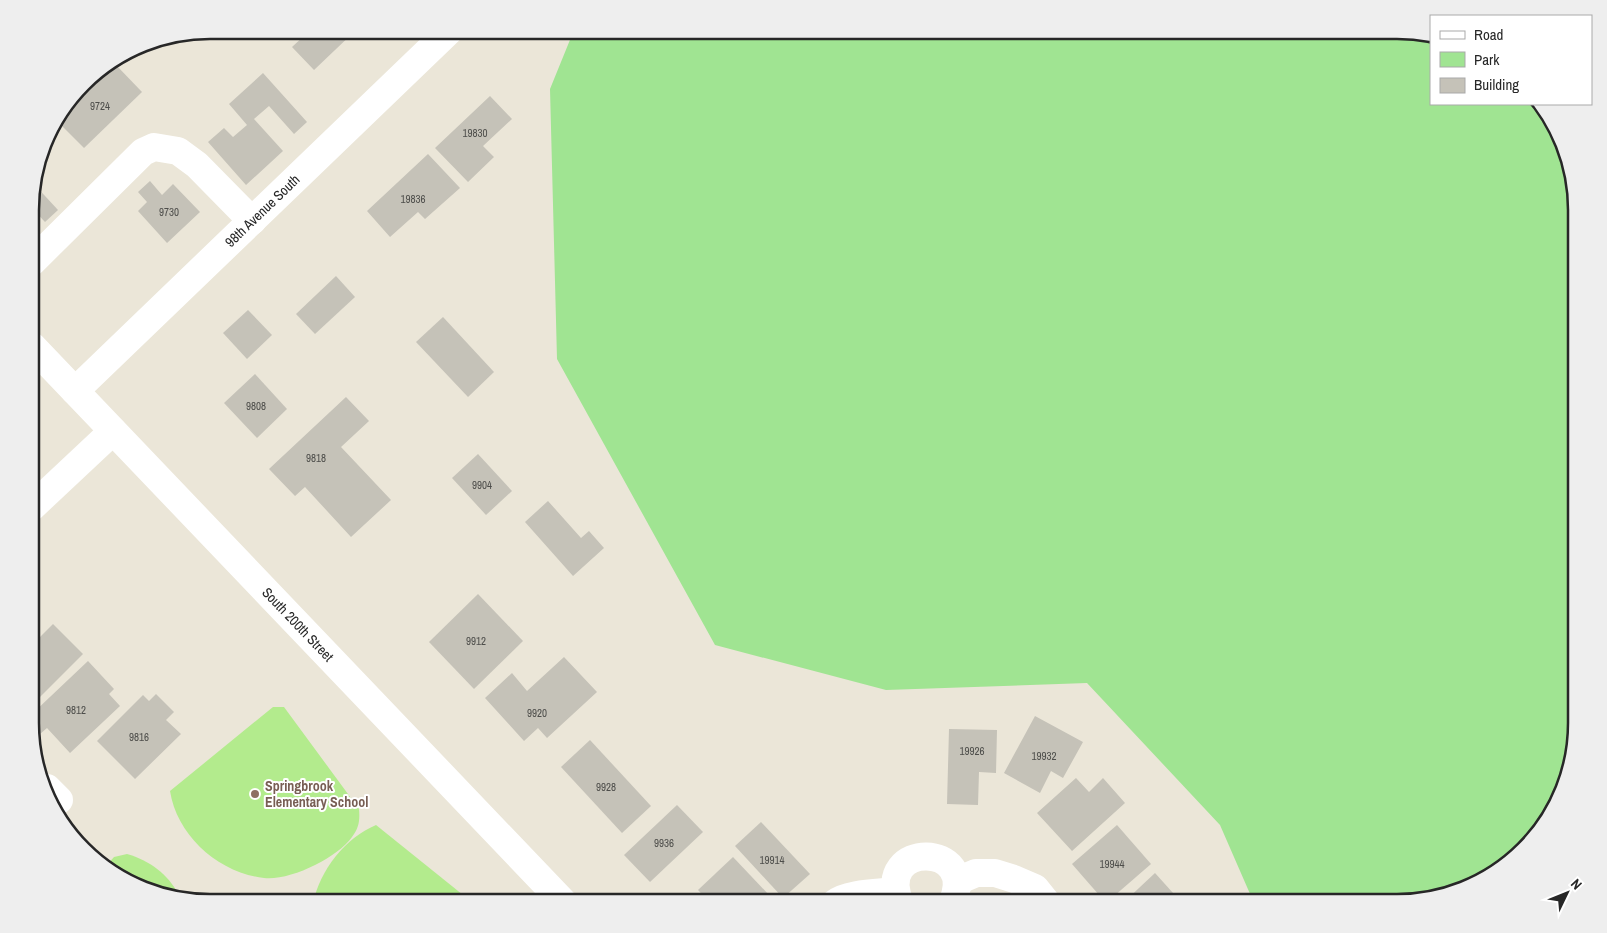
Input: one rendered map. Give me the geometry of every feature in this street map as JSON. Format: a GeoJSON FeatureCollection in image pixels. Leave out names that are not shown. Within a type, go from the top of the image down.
{"type":"FeatureCollection","features":[{"type":"Feature","properties":{"kind":"street","name":"98th Avenue South"},"geometry":{"type":"LineString","coordinates":[[75,391],[441,39]]}},
{"type":"Feature","properties":{"kind":"street"},"geometry":{"type":"LineString","coordinates":[[39,255],[143,152],[154,147],[178,151],[197,165],[252,221]]}},
{"type":"Feature","properties":{"kind":"street","name":"South 200th Street"},"geometry":{"type":"LineString","coordinates":[[39,353],[555,894]]}},
{"type":"Feature","properties":{"kind":"street"},"geometry":{"type":"LineString","coordinates":[[39,500],[113,431]]}},
{"type":"Feature","properties":{"kind":"street"},"geometry":{"type":"LineString","coordinates":[[897,894],[896,879],[901,868],[910,860],[921,856],[933,856],[944,861],[952,870],[954,892]]}},
{"type":"Feature","properties":{"kind":"street"},"geometry":{"type":"LineString","coordinates":[[954,892],[976,873],[996,873],[1014,878],[1035,888],[1040,894]]}},
{"type":"Feature","properties":{"kind":"green space"},"geometry":{"type":"Polygon","coordinates":[[[570,39],[1397,39],[1430,42],[1430,105],[1532,105],[1551,134],[1565,176],[1568,199],[1568,734],[1565,757],[1555,789],[1533,827],[1501,859],[1483,871],[1463,881],[1431,891],[1408,894],[1250,894],[1220,825],[1087,683],[886,690],[715,645],[557,359],[550,89],[570,39]]]}},
{"type":"Feature","properties":{"kind":"green space"},"geometry":{"type":"Polygon","coordinates":[[[273,707],[284,707],[359,809],[359,817],[358,827],[354,834],[336,853],[299,872],[287,876],[264,878],[247,875],[231,869],[203,850],[181,823],[170,791],[273,707]]]}},
{"type":"Feature","properties":{"kind":"green space"},"geometry":{"type":"Polygon","coordinates":[[[376,825],[462,894],[315,894],[321,879],[336,856],[354,838],[376,825]]]}},
{"type":"Feature","properties":{"kind":"green space"},"geometry":{"type":"Polygon","coordinates":[[[127,854],[143,860],[163,874],[176,890],[144,881],[124,871],[110,862],[114,857],[127,854]]]}},
{"type":"Feature","properties":{"kind":"building"},"geometry":{"type":"Polygon","coordinates":[[[301,39],[347,39],[314,70],[292,47],[301,39]]]}},
{"type":"Feature","properties":{"kind":"building"},"geometry":{"type":"Polygon","coordinates":[[[117,66],[142,92],[84,148],[61,125],[78,101],[117,66]]]}},
{"type":"Feature","properties":{"kind":"building"},"geometry":{"type":"Polygon","coordinates":[[[263,73],[307,122],[294,134],[269,106],[254,119],[283,151],[246,185],[208,142],[224,128],[233,137],[247,125],[229,104],[263,73]]]}},
{"type":"Feature","properties":{"kind":"building"},"geometry":{"type":"Polygon","coordinates":[[[490,96],[512,119],[483,146],[494,157],[468,182],[435,148],[490,96]]]}},
{"type":"Feature","properties":{"kind":"building"},"geometry":{"type":"Polygon","coordinates":[[[428,154],[460,188],[425,219],[418,212],[390,237],[367,211],[428,154]]]}},
{"type":"Feature","properties":{"kind":"building"},"geometry":{"type":"Polygon","coordinates":[[[150,181],[162,195],[173,184],[200,212],[167,243],[138,211],[147,202],[138,192],[150,181]]]}},
{"type":"Feature","properties":{"kind":"building"},"geometry":{"type":"Polygon","coordinates":[[[40,190],[58,210],[45,222],[39,216],[40,190]]]}},
{"type":"Feature","properties":{"kind":"building"},"geometry":{"type":"Polygon","coordinates":[[[336,276],[355,297],[315,334],[296,314],[336,276]]]}},
{"type":"Feature","properties":{"kind":"building"},"geometry":{"type":"Polygon","coordinates":[[[248,310],[272,335],[247,359],[223,333],[248,310]]]}},
{"type":"Feature","properties":{"kind":"building"},"geometry":{"type":"Polygon","coordinates":[[[443,317],[494,372],[468,397],[416,342],[443,317]]]}},
{"type":"Feature","properties":{"kind":"building"},"geometry":{"type":"Polygon","coordinates":[[[255,374],[287,409],[257,438],[224,403],[255,374]]]}},
{"type":"Feature","properties":{"kind":"building"},"geometry":{"type":"Polygon","coordinates":[[[346,397],[369,421],[341,447],[391,500],[351,537],[305,487],[295,496],[269,469],[346,397]]]}},
{"type":"Feature","properties":{"kind":"building"},"geometry":{"type":"Polygon","coordinates":[[[478,454],[512,491],[486,515],[452,478],[478,454]]]}},
{"type":"Feature","properties":{"kind":"building"},"geometry":{"type":"Polygon","coordinates":[[[548,501],[581,538],[589,531],[604,548],[573,576],[525,522],[548,501]]]}},
{"type":"Feature","properties":{"kind":"building"},"geometry":{"type":"Polygon","coordinates":[[[478,594],[523,641],[474,689],[429,642],[478,594]]]}},
{"type":"Feature","properties":{"kind":"building"},"geometry":{"type":"Polygon","coordinates":[[[53,624],[83,654],[39,698],[39,638],[53,624]]]}},
{"type":"Feature","properties":{"kind":"building"},"geometry":{"type":"Polygon","coordinates":[[[564,657],[597,692],[547,738],[538,728],[524,741],[485,698],[512,673],[527,691],[564,657]]]}},
{"type":"Feature","properties":{"kind":"building"},"geometry":{"type":"Polygon","coordinates":[[[88,661],[114,689],[109,694],[120,706],[70,753],[47,728],[39,733],[39,707],[88,661]]]}},
{"type":"Feature","properties":{"kind":"building"},"geometry":{"type":"Polygon","coordinates":[[[156,694],[174,712],[166,720],[181,734],[135,779],[97,741],[143,695],[149,701],[156,694]]]}},
{"type":"Feature","properties":{"kind":"building"},"geometry":{"type":"Polygon","coordinates":[[[1035,716],[1083,742],[1063,778],[1051,771],[1040,793],[1004,773],[1035,716]]]}},
{"type":"Feature","properties":{"kind":"building"},"geometry":{"type":"Polygon","coordinates":[[[949,729],[997,730],[996,773],[979,772],[978,805],[947,804],[949,729]]]}},
{"type":"Feature","properties":{"kind":"building"},"geometry":{"type":"Polygon","coordinates":[[[590,740],[651,806],[622,833],[561,767],[590,740]]]}},
{"type":"Feature","properties":{"kind":"building"},"geometry":{"type":"Polygon","coordinates":[[[1076,778],[1089,792],[1103,778],[1125,803],[1072,851],[1037,813],[1076,778]]]}},
{"type":"Feature","properties":{"kind":"building"},"geometry":{"type":"Polygon","coordinates":[[[677,805],[703,832],[650,882],[624,855],[677,805]]]}},
{"type":"Feature","properties":{"kind":"building"},"geometry":{"type":"Polygon","coordinates":[[[761,822],[810,874],[788,894],[779,894],[735,846],[761,822]]]}},
{"type":"Feature","properties":{"kind":"building"},"geometry":{"type":"Polygon","coordinates":[[[1117,825],[1151,864],[1116,894],[1098,894],[1072,864],[1117,825]]]}},
{"type":"Feature","properties":{"kind":"building"},"geometry":{"type":"Polygon","coordinates":[[[733,857],[768,894],[702,894],[698,890],[733,857]]]}},
{"type":"Feature","properties":{"kind":"building"},"geometry":{"type":"Polygon","coordinates":[[[1155,873],[1174,894],[1133,894],[1155,873]]]}},
{"type":"Feature","properties":{"kind":"place","name":"Springbrook Elementary School"},"geometry":{"type":"Point","coordinates":[255,794]}}]}
